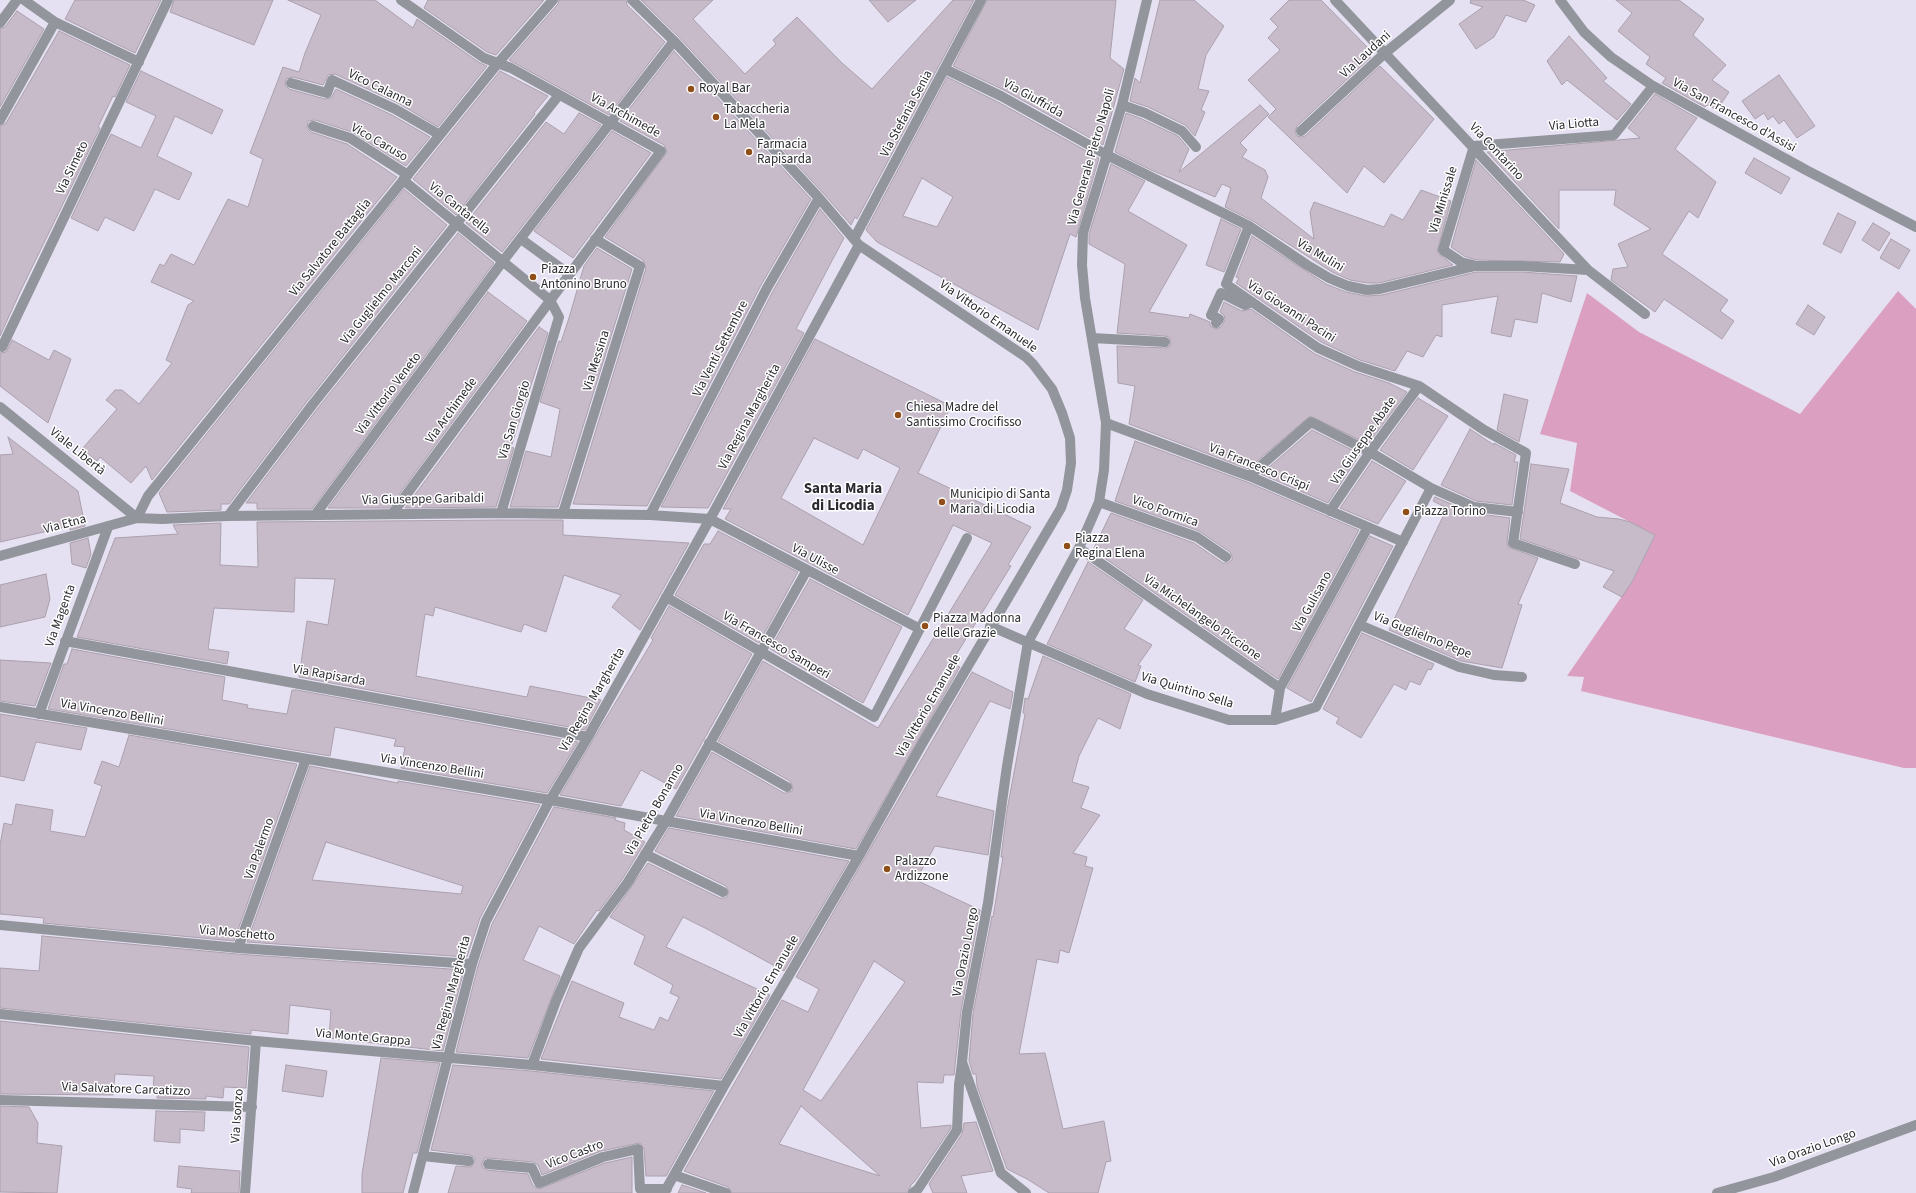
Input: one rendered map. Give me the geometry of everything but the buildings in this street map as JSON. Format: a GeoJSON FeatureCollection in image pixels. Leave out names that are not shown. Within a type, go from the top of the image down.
{"type":"FeatureCollection","features":[{"type":"Feature","properties":{"kind":"street"},"geometry":{"type":"LineString","coordinates":[[0,22],[17,0]]}},
{"type":"Feature","properties":{"kind":"street"},"geometry":{"type":"LineString","coordinates":[[24,0],[55,22],[138,62]]}},
{"type":"Feature","properties":{"kind":"street","name":"Via Simeto"},"geometry":{"type":"LineString","coordinates":[[2,347],[168,0]]}},
{"type":"Feature","properties":{"kind":"street","name":"Via Archimede"},"geometry":{"type":"LineString","coordinates":[[392,514],[661,151],[511,68],[484,58],[401,0]]}},
{"type":"Feature","properties":{"kind":"street","name":"Via Salvatore Battaglia"},"geometry":{"type":"LineString","coordinates":[[137,518],[148,496],[498,63],[554,0]]}},
{"type":"Feature","properties":{"kind":"street","name":"Via Vittorio Emanuele"},"geometry":{"type":"LineString","coordinates":[[632,0],[674,41],[819,198],[857,242],[1026,357],[1052,389],[1070,438],[1071,463],[1067,490],[1061,508],[990,626],[859,856],[724,1086],[665,1191]]}},
{"type":"Feature","properties":{"kind":"street","name":"Via Stefania Senia"},"geometry":{"type":"LineString","coordinates":[[857,242],[981,0]]}},
{"type":"Feature","properties":{"kind":"street","name":"Via Generale Pietro Napoli"},"geometry":{"type":"LineString","coordinates":[[1079,548],[1099,502],[1104,470],[1106,422],[1085,298],[1082,265],[1083,233],[1122,105],[1147,0]]}},
{"type":"Feature","properties":{"kind":"street","name":"Via Contarino"},"geometry":{"type":"LineString","coordinates":[[1335,0],[1474,146],[1588,270],[1645,314]]}},
{"type":"Feature","properties":{"kind":"street","name":"Via Laudani"},"geometry":{"type":"LineString","coordinates":[[1301,131],[1385,53],[1450,0]]}},
{"type":"Feature","properties":{"kind":"street","name":"Via San Francesco d'Assisi"},"geometry":{"type":"LineString","coordinates":[[1560,0],[1584,32],[1611,57],[1653,86],[1806,170],[1916,227]]}},
{"type":"Feature","properties":{"kind":"street"},"geometry":{"type":"LineString","coordinates":[[0,120],[55,22]]}},
{"type":"Feature","properties":{"kind":"street"},"geometry":{"type":"LineString","coordinates":[[609,123],[674,41]]}},
{"type":"Feature","properties":{"kind":"street","name":"Via Giuffrida"},"geometry":{"type":"LineString","coordinates":[[945,69],[1001,96],[1106,155]]}},
{"type":"Feature","properties":{"kind":"street","name":"Vico Calanna"},"geometry":{"type":"LineString","coordinates":[[291,83],[327,93],[332,80],[395,109],[440,135]]}},
{"type":"Feature","properties":{"kind":"street","name":"Via Liotta"},"geometry":{"type":"LineString","coordinates":[[1474,146],[1614,135],[1653,86]]}},
{"type":"Feature","properties":{"kind":"street","name":"Via Guglielmo Marconi"},"geometry":{"type":"LineString","coordinates":[[228,516],[313,404],[559,95]]}},
{"type":"Feature","properties":{"kind":"street"},"geometry":{"type":"LineString","coordinates":[[1122,105],[1145,113],[1182,131],[1196,147]]}},
{"type":"Feature","properties":{"kind":"street","name":"Via Vittorio Veneto"},"geometry":{"type":"LineString","coordinates":[[315,515],[483,288],[500,259],[529,228],[609,123]]}},
{"type":"Feature","properties":{"kind":"street","name":"Vico Caruso"},"geometry":{"type":"LineString","coordinates":[[313,126],[350,138],[405,178]]}},
{"type":"Feature","properties":{"kind":"street","name":"Via Minissale"},"geometry":{"type":"LineString","coordinates":[[1474,146],[1443,250],[1461,262],[1475,266]]}},
{"type":"Feature","properties":{"kind":"street","name":"Via Mulini"},"geometry":{"type":"LineString","coordinates":[[1106,155],[1249,226],[1307,265],[1329,278],[1348,286],[1367,290],[1380,289],[1475,266],[1522,266],[1588,270]]}},
{"type":"Feature","properties":{"kind":"street","name":"Via Cantarella"},"geometry":{"type":"LineString","coordinates":[[405,178],[457,224],[550,300]]}},
{"type":"Feature","properties":{"kind":"street","name":"Via Venti Settembre"},"geometry":{"type":"LineString","coordinates":[[650,515],[767,288],[819,198]]}},
{"type":"Feature","properties":{"kind":"street","name":"Via Giovanni Pacini"},"geometry":{"type":"LineString","coordinates":[[1249,226],[1226,284],[1318,348],[1358,366],[1419,386],[1484,430],[1526,453],[1518,512]]}},
{"type":"Feature","properties":{"kind":"street"},"geometry":{"type":"LineString","coordinates":[[520,239],[569,274]]}},
{"type":"Feature","properties":{"kind":"street","name":"Via Messina"},"geometry":{"type":"LineString","coordinates":[[563,513],[640,266],[595,240]]}},
{"type":"Feature","properties":{"kind":"street","name":"Via Regina Margherita"},"geometry":{"type":"LineString","coordinates":[[413,1193],[472,964],[486,921],[550,800],[588,737],[710,519],[857,242]]}},
{"type":"Feature","properties":{"kind":"street"},"geometry":{"type":"LineString","coordinates":[[1216,323],[1219,319],[1212,315],[1221,293],[1245,305],[1252,302]]}},
{"type":"Feature","properties":{"kind":"street","name":"Via San Giorgio"},"geometry":{"type":"LineString","coordinates":[[501,513],[559,318],[550,300]]}},
{"type":"Feature","properties":{"kind":"street"},"geometry":{"type":"LineString","coordinates":[[1092,338],[1165,342]]}},
{"type":"Feature","properties":{"kind":"street","name":"Via Giuseppe Abate"},"geometry":{"type":"LineString","coordinates":[[1330,511],[1370,452],[1419,386]]}},
{"type":"Feature","properties":{"kind":"street","name":"Viale Libertà"},"geometry":{"type":"LineString","coordinates":[[0,407],[137,518]]}},
{"type":"Feature","properties":{"kind":"street","name":"Via Francesco Crispi"},"geometry":{"type":"LineString","coordinates":[[1106,422],[1249,476],[1371,529],[1401,546]]}},
{"type":"Feature","properties":{"kind":"street"},"geometry":{"type":"LineString","coordinates":[[1249,476],[1311,422],[1370,452],[1434,490],[1474,507],[1518,512],[1513,543],[1574,564]]}},
{"type":"Feature","properties":{"kind":"street","name":"Via Quintino Sella"},"geometry":{"type":"LineString","coordinates":[[990,626],[1147,694],[1229,720],[1275,720],[1316,707],[1401,546],[1434,490]]}},
{"type":"Feature","properties":{"kind":"street","name":"Vico Formica"},"geometry":{"type":"LineString","coordinates":[[1099,502],[1197,536],[1226,557]]}},
{"type":"Feature","properties":{"kind":"street","name":"Via Giuseppe Garibaldi"},"geometry":{"type":"LineString","coordinates":[[137,518],[162,519],[228,516],[563,513],[650,515],[710,519]]}},
{"type":"Feature","properties":{"kind":"street","name":"Via Etna"},"geometry":{"type":"LineString","coordinates":[[0,556],[137,518]]}},
{"type":"Feature","properties":{"kind":"street","name":"Via Ulisse"},"geometry":{"type":"LineString","coordinates":[[710,519],[920,629]]}},
{"type":"Feature","properties":{"kind":"street","name":"Via Magenta"},"geometry":{"type":"LineString","coordinates":[[39,714],[108,527]]}},
{"type":"Feature","properties":{"kind":"street","name":"Via Gulisano"},"geometry":{"type":"LineString","coordinates":[[1275,720],[1280,688],[1371,529]]}},
{"type":"Feature","properties":{"kind":"street"},"geometry":{"type":"LineString","coordinates":[[920,629],[967,538]]}},
{"type":"Feature","properties":{"kind":"street","name":"Via Michelangelo Piccione"},"geometry":{"type":"LineString","coordinates":[[1079,548],[1280,688]]}},
{"type":"Feature","properties":{"kind":"street","name":"Via Orazio Longo"},"geometry":{"type":"LineString","coordinates":[[1026,1193],[1001,1172],[962,1062],[968,1012],[988,903],[1018,699],[1028,642],[1079,548]]}},
{"type":"Feature","properties":{"kind":"street","name":"Via Pietro Bonanno"},"geometry":{"type":"LineString","coordinates":[[532,1065],[556,1001],[579,948],[628,882],[666,821],[807,570]]}},
{"type":"Feature","properties":{"kind":"street","name":"Via Francesco Samperi"},"geometry":{"type":"LineString","coordinates":[[666,597],[874,717],[920,629]]}},
{"type":"Feature","properties":{"kind":"street","name":"Via Guglielmo Pepe"},"geometry":{"type":"LineString","coordinates":[[1360,625],[1460,667],[1494,675],[1522,677]]}},
{"type":"Feature","properties":{"kind":"street","name":"Via Rapisarda"},"geometry":{"type":"LineString","coordinates":[[65,641],[588,737]]}},
{"type":"Feature","properties":{"kind":"street","name":"Via Vincenzo Bellini"},"geometry":{"type":"LineString","coordinates":[[0,707],[550,800],[859,856]]}},
{"type":"Feature","properties":{"kind":"street"},"geometry":{"type":"LineString","coordinates":[[709,743],[786,786]]}},
{"type":"Feature","properties":{"kind":"street","name":"Via Palermo"},"geometry":{"type":"LineString","coordinates":[[238,948],[306,759]]}},
{"type":"Feature","properties":{"kind":"street"},"geometry":{"type":"LineString","coordinates":[[645,854],[723,892]]}},
{"type":"Feature","properties":{"kind":"street","name":"Via Moschetto"},"geometry":{"type":"LineString","coordinates":[[0,925],[238,948],[472,964]]}},
{"type":"Feature","properties":{"kind":"street","name":"Via Monte Grappa"},"geometry":{"type":"LineString","coordinates":[[0,1014],[256,1041],[448,1059],[532,1065],[724,1086]]}},
{"type":"Feature","properties":{"kind":"street","name":"Via Isonzo"},"geometry":{"type":"LineString","coordinates":[[245,1193],[256,1041]]}},
{"type":"Feature","properties":{"kind":"street"},"geometry":{"type":"LineString","coordinates":[[913,1193],[918,1189],[957,1130],[958,1085],[962,1062]]}},
{"type":"Feature","properties":{"kind":"street","name":"Via Salvatore Carcatizzo"},"geometry":{"type":"LineString","coordinates":[[0,1100],[252,1107]]}},
{"type":"Feature","properties":{"kind":"street","name":"Via Orazio Longo"},"geometry":{"type":"LineString","coordinates":[[1717,1193],[1774,1177],[1916,1125]]}},
{"type":"Feature","properties":{"kind":"street","name":"Vico Castro"},"geometry":{"type":"LineString","coordinates":[[488,1164],[532,1168],[539,1183],[603,1157],[638,1149],[640,1189],[665,1191]]}},
{"type":"Feature","properties":{"kind":"street"},"geometry":{"type":"LineString","coordinates":[[423,1156],[469,1161]]}},
{"type":"Feature","properties":{"kind":"street"},"geometry":{"type":"LineString","coordinates":[[674,1174],[700,1188],[726,1193]]}},
{"type":"Feature","properties":{"kind":"shaded area"},"geometry":{"type":"Polygon","coordinates":[[[1898,291],[1916,309],[1916,768],[1904,768],[1581,691],[1584,677],[1567,676],[1633,580],[1655,535],[1570,491],[1577,443],[1540,434],[1587,293],[1639,332],[1800,414],[1898,291]]]}},
{"type":"Feature","properties":{"kind":"place","name":"Royal Bar"},"geometry":{"type":"Point","coordinates":[691,89]}},
{"type":"Feature","properties":{"kind":"place","name":"Tabaccheria La Mela"},"geometry":{"type":"Point","coordinates":[716,117]}},
{"type":"Feature","properties":{"kind":"place","name":"Farmacia Rapisarda"},"geometry":{"type":"Point","coordinates":[749,152]}},
{"type":"Feature","properties":{"kind":"place","name":"Piazza Antonino Bruno"},"geometry":{"type":"Point","coordinates":[533,277]}},
{"type":"Feature","properties":{"kind":"place","name":"Chiesa Madre del Santissimo Crocifisso"},"geometry":{"type":"Point","coordinates":[898,415]}},
{"type":"Feature","properties":{"kind":"place","name":"Municipio di Santa Maria di Licodia"},"geometry":{"type":"Point","coordinates":[942,502]}},
{"type":"Feature","properties":{"kind":"place","name":"Piazza Torino"},"geometry":{"type":"Point","coordinates":[1406,512]}},
{"type":"Feature","properties":{"kind":"place","name":"Piazza Regina Elena"},"geometry":{"type":"Point","coordinates":[1067,546]}},
{"type":"Feature","properties":{"kind":"place","name":"Piazza Madonna delle Grazie"},"geometry":{"type":"Point","coordinates":[925,626]}},
{"type":"Feature","properties":{"kind":"place","name":"Palazzo Ardizzone"},"geometry":{"type":"Point","coordinates":[887,869]}},
{"type":"Feature","properties":{"kind":"district","name":"Santa Maria di Licodia"},"geometry":{"type":"Point","coordinates":[843,498]}}]}
